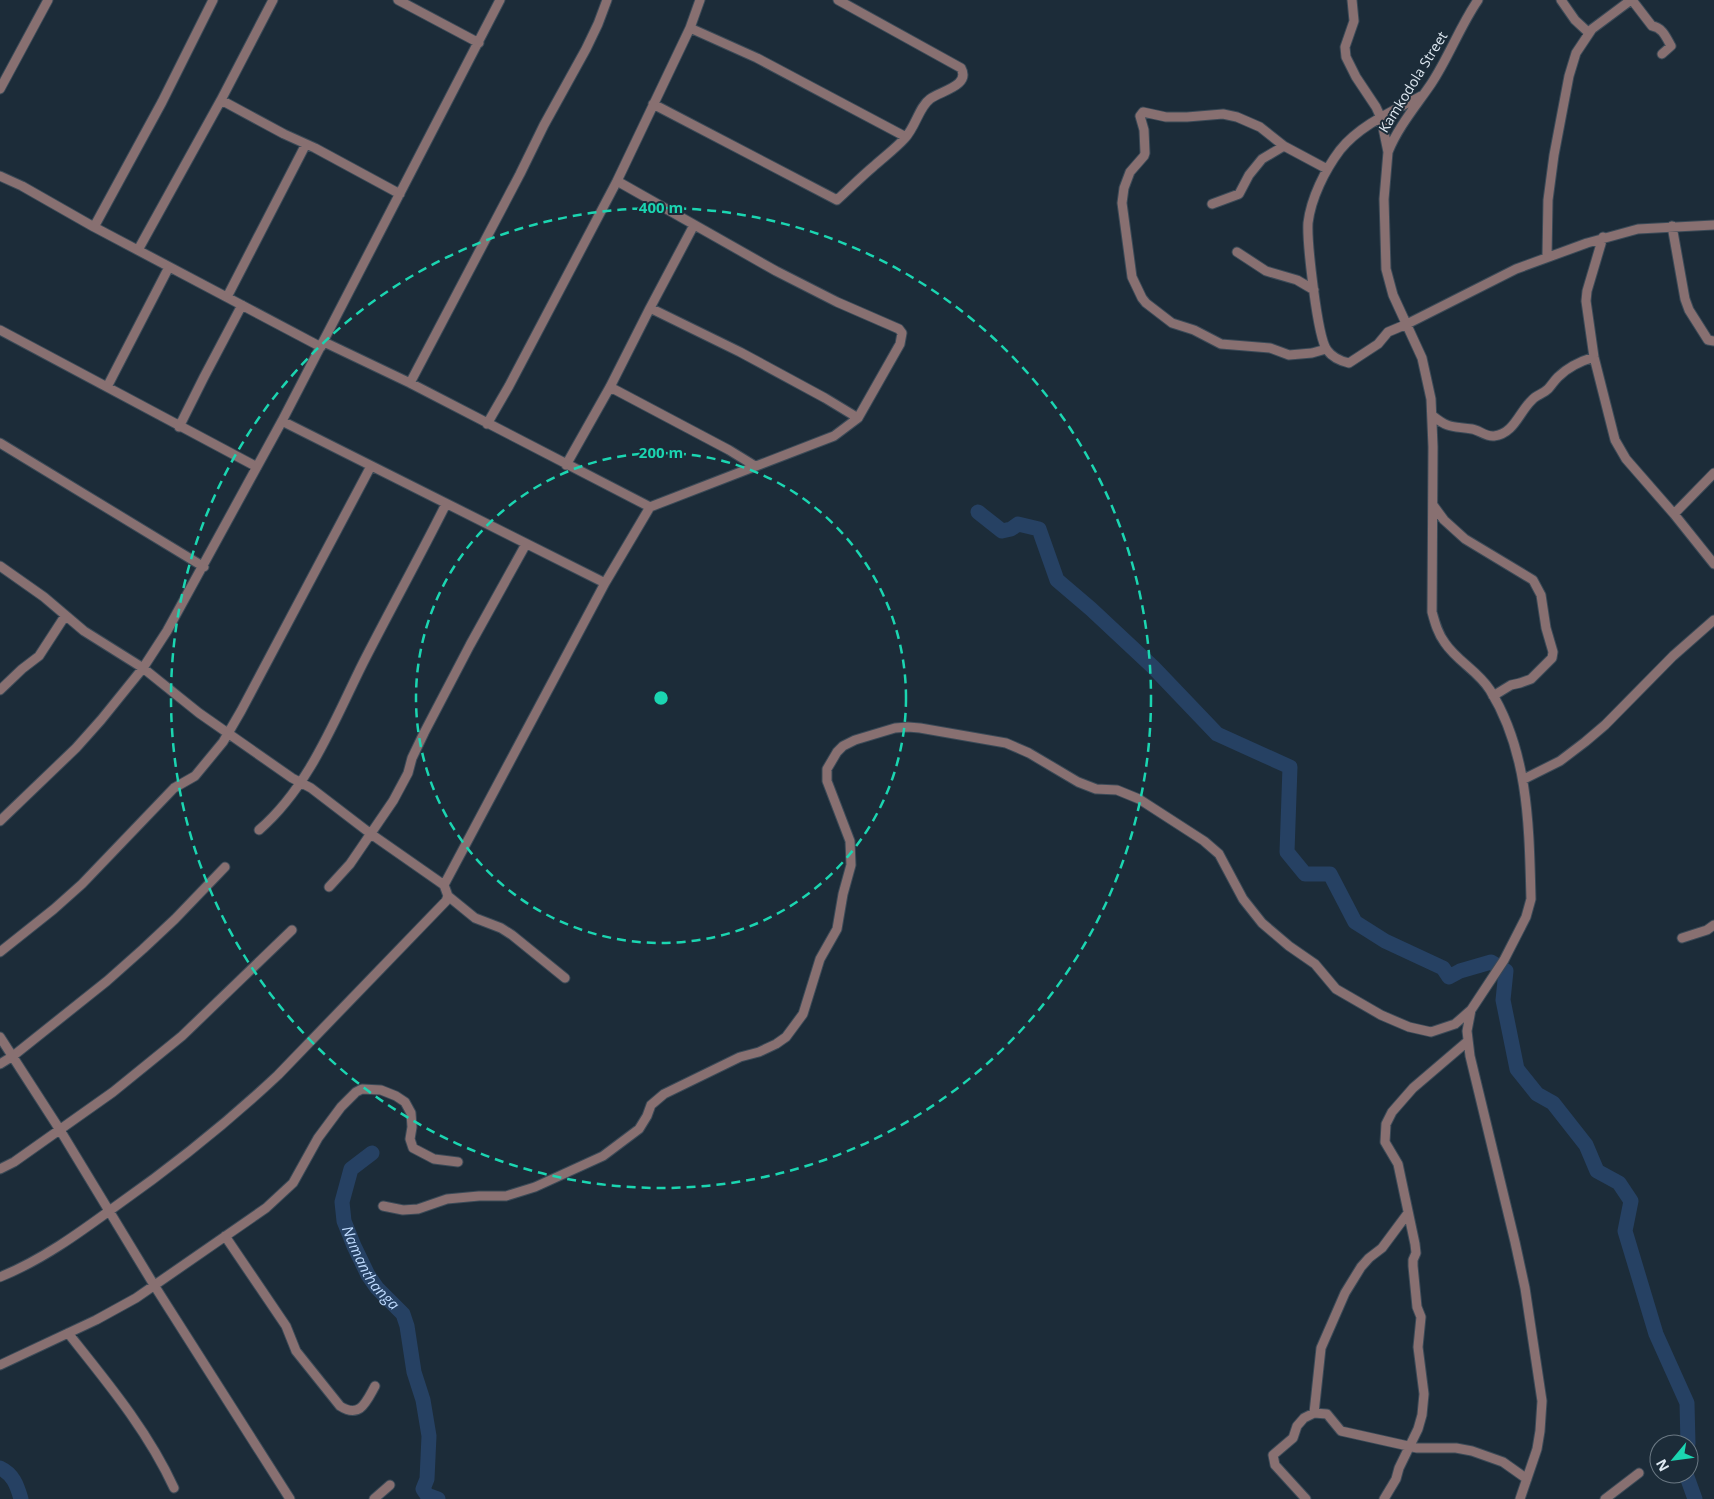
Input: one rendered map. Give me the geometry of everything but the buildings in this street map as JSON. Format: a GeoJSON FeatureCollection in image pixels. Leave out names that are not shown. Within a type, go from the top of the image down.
{"type":"FeatureCollection","features":[{"type":"Feature","properties":{"kind":"street"},"geometry":{"type":"LineString","coordinates":[[0,89],[48,0]]}},
{"type":"Feature","properties":{"kind":"street"},"geometry":{"type":"LineString","coordinates":[[94,227],[162,102],[212,0]]}},
{"type":"Feature","properties":{"kind":"street"},"geometry":{"type":"LineString","coordinates":[[138,250],[221,100],[273,0]]}},
{"type":"Feature","properties":{"kind":"street"},"geometry":{"type":"LineString","coordinates":[[398,0],[479,44]]}},
{"type":"Feature","properties":{"kind":"street"},"geometry":{"type":"LineString","coordinates":[[0,821],[76,748],[143,668],[167,631],[204,567],[323,345],[500,0]]}},
{"type":"Feature","properties":{"kind":"street"},"geometry":{"type":"LineString","coordinates":[[410,383],[520,174],[544,124],[586,49],[607,0]]}},
{"type":"Feature","properties":{"kind":"street"},"geometry":{"type":"LineString","coordinates":[[487,424],[617,181],[690,28],[700,0]]}},
{"type":"Feature","properties":{"kind":"street"},"geometry":{"type":"LineString","coordinates":[[653,104],[837,200],[906,137],[917,121],[925,104],[935,96],[960,83],[963,71],[961,68],[838,0]]}},
{"type":"Feature","properties":{"kind":"street"},"geometry":{"type":"LineString","coordinates":[[383,1206],[403,1210],[418,1209],[448,1199],[506,1196],[535,1187],[603,1156],[639,1129],[651,1105],[664,1094],[740,1057],[768,1048],[786,1037],[803,1014],[820,959],[837,929],[843,894],[851,865],[850,841],[827,781],[826,769],[843,746],[869,734],[894,728],[920,728],[1006,743],[1029,753],[1078,782],[1096,789],[1117,790],[1140,799],[1204,841],[1219,854],[1243,899],[1262,924],[1289,946],[1316,964],[1336,989],[1381,1015],[1414,1028],[1431,1032],[1455,1024],[1471,1010],[1504,960],[1526,918],[1532,899],[1524,779],[1509,729],[1493,696],[1476,673],[1444,643],[1435,622],[1431,604],[1433,416],[1426,372],[1393,295],[1386,268],[1384,199],[1388,152],[1381,118],[1346,57],[1345,47],[1354,21],[1352,0]]}},
{"type":"Feature","properties":{"kind":"street","name":"Kamkodola Street"},"geometry":{"type":"LineString","coordinates":[[1388,152],[1397,133],[1445,60],[1478,0]]}},
{"type":"Feature","properties":{"kind":"street"},"geometry":{"type":"LineString","coordinates":[[1561,0],[1574,20],[1589,33]]}},
{"type":"Feature","properties":{"kind":"street"},"geometry":{"type":"LineString","coordinates":[[1547,256],[1548,200],[1556,141],[1571,68],[1576,53],[1589,33],[1632,0],[1652,26],[1656,26],[1662,31],[1671,46],[1662,54]]}},
{"type":"Feature","properties":{"kind":"street"},"geometry":{"type":"LineString","coordinates":[[690,28],[757,58],[906,137]]}},
{"type":"Feature","properties":{"kind":"street"},"geometry":{"type":"LineString","coordinates":[[1421,96],[1381,118],[1352,137],[1327,169],[1316,196],[1308,222],[1314,290],[1320,333],[1326,349],[1335,358],[1349,363],[1378,344],[1388,332],[1516,269],[1547,256],[1603,237],[1638,229],[1714,225]]}},
{"type":"Feature","properties":{"kind":"street"},"geometry":{"type":"LineString","coordinates":[[221,100],[400,194]]}},
{"type":"Feature","properties":{"kind":"street"},"geometry":{"type":"LineString","coordinates":[[1326,349],[1312,353],[1289,355],[1270,348],[1221,344],[1194,330],[1172,323],[1146,303],[1132,277],[1122,203],[1124,188],[1130,172],[1144,156],[1141,114],[1145,112],[1166,117],[1223,114],[1237,117],[1260,127],[1284,146],[1327,169]]}},
{"type":"Feature","properties":{"kind":"street"},"geometry":{"type":"LineString","coordinates":[[227,297],[306,144]]}},
{"type":"Feature","properties":{"kind":"street"},"geometry":{"type":"LineString","coordinates":[[1212,204],[1239,194],[1255,167],[1270,154],[1284,146]]}},
{"type":"Feature","properties":{"kind":"street"},"geometry":{"type":"LineString","coordinates":[[0,176],[22,186],[94,227],[242,305],[323,345],[410,383],[650,507]]}},
{"type":"Feature","properties":{"kind":"street"},"geometry":{"type":"LineString","coordinates":[[444,885],[605,583],[650,507],[834,436],[858,418],[900,344],[902,333],[899,328],[837,302],[776,271],[617,181]]}},
{"type":"Feature","properties":{"kind":"street"},"geometry":{"type":"LineString","coordinates":[[566,465],[610,387],[694,225]]}},
{"type":"Feature","properties":{"kind":"street"},"geometry":{"type":"LineString","coordinates":[[1672,226],[1685,299],[1689,310],[1708,340],[1714,341]]}},
{"type":"Feature","properties":{"kind":"street"},"geometry":{"type":"LineString","coordinates":[[1603,237],[1586,301],[1594,357],[1615,440],[1619,449],[1714,564]]}},
{"type":"Feature","properties":{"kind":"street"},"geometry":{"type":"LineString","coordinates":[[1237,252],[1266,271],[1297,280],[1314,290]]}},
{"type":"Feature","properties":{"kind":"street"},"geometry":{"type":"LineString","coordinates":[[107,387],[169,267]]}},
{"type":"Feature","properties":{"kind":"street"},"geometry":{"type":"LineString","coordinates":[[179,427],[242,305]]}},
{"type":"Feature","properties":{"kind":"street"},"geometry":{"type":"LineString","coordinates":[[650,308],[740,352],[826,398],[858,418]]}},
{"type":"Feature","properties":{"kind":"street"},"geometry":{"type":"LineString","coordinates":[[0,330],[257,467]]}},
{"type":"Feature","properties":{"kind":"street"},"geometry":{"type":"LineString","coordinates":[[1433,416],[1453,428],[1472,429],[1489,436],[1501,434],[1516,422],[1530,401],[1547,390],[1562,374],[1578,363],[1594,357]]}},
{"type":"Feature","properties":{"kind":"street"},"geometry":{"type":"LineString","coordinates":[[610,387],[729,450],[755,466]]}},
{"type":"Feature","properties":{"kind":"street"},"geometry":{"type":"LineString","coordinates":[[282,421],[605,583]]}},
{"type":"Feature","properties":{"kind":"street"},"geometry":{"type":"LineString","coordinates":[[0,443],[204,567]]}},
{"type":"Feature","properties":{"kind":"street"},"geometry":{"type":"LineString","coordinates":[[0,952],[82,884],[174,788],[195,776],[222,742],[371,466]]}},
{"type":"Feature","properties":{"kind":"street"},"geometry":{"type":"LineString","coordinates":[[1674,514],[1714,473]]}},
{"type":"Feature","properties":{"kind":"street"},"geometry":{"type":"LineString","coordinates":[[259,830],[274,818],[301,782],[350,692],[362,664],[446,504]]}},
{"type":"Feature","properties":{"kind":"street"},"geometry":{"type":"LineString","coordinates":[[1433,505],[1444,520],[1465,539],[1533,580],[1541,596],[1546,628],[1553,652],[1552,658],[1531,679],[1520,684],[1511,685],[1493,696]]}},
{"type":"Feature","properties":{"kind":"street"},"geometry":{"type":"LineString","coordinates":[[329,887],[350,864],[399,790],[424,733],[470,644],[526,544]]}},
{"type":"Feature","properties":{"kind":"street"},"geometry":{"type":"LineString","coordinates":[[0,566],[44,597],[91,636],[143,668],[199,713],[292,778],[311,788],[371,834],[444,885],[448,896],[475,918],[501,928],[512,935],[565,978]]}},
{"type":"Feature","properties":{"kind":"street"},"geometry":{"type":"LineString","coordinates":[[0,690],[22,669],[40,656],[65,616]]}},
{"type":"Feature","properties":{"kind":"street"},"geometry":{"type":"LineString","coordinates":[[1524,779],[1560,762],[1585,742],[1673,656],[1714,620]]}},
{"type":"Feature","properties":{"kind":"street"},"geometry":{"type":"LineString","coordinates":[[0,1064],[13,1056],[136,956],[225,867]]}},
{"type":"Feature","properties":{"kind":"street"},"geometry":{"type":"LineString","coordinates":[[0,1277],[25,1267],[110,1211],[165,1171],[266,1086],[446,901],[448,896]]}},
{"type":"Feature","properties":{"kind":"street"},"geometry":{"type":"LineString","coordinates":[[1682,938],[1707,930],[1714,925]]}},
{"type":"Feature","properties":{"kind":"street"},"geometry":{"type":"LineString","coordinates":[[0,1169],[14,1162],[113,1092],[182,1036],[292,930]]}},
{"type":"Feature","properties":{"kind":"street"},"geometry":{"type":"LineString","coordinates":[[1471,1010],[1468,1020],[1468,1041],[1516,1242],[1542,1401],[1537,1449],[1520,1499]]}},
{"type":"Feature","properties":{"kind":"street"},"geometry":{"type":"LineString","coordinates":[[0,1037],[60,1130],[154,1286],[290,1499]]}},
{"type":"Feature","properties":{"kind":"street"},"geometry":{"type":"LineString","coordinates":[[1384,1499],[1396,1479],[1399,1468],[1418,1429],[1422,1415],[1424,1394],[1418,1346],[1421,1317],[1417,1307],[1414,1275],[1415,1244],[1398,1164],[1385,1142],[1386,1124],[1392,1112],[1413,1088],[1468,1041]]}},
{"type":"Feature","properties":{"kind":"street"},"geometry":{"type":"LineString","coordinates":[[0,1365],[136,1298],[266,1208],[293,1183],[318,1138],[341,1108],[356,1092],[362,1089],[381,1090],[405,1102],[412,1113],[410,1139],[412,1148],[434,1159],[458,1162]]}},
{"type":"Feature","properties":{"kind":"street"},"geometry":{"type":"LineString","coordinates":[[1314,1413],[1321,1348],[1345,1293],[1361,1266],[1382,1248],[1408,1213]]}},
{"type":"Feature","properties":{"kind":"street"},"geometry":{"type":"LineString","coordinates":[[226,1236],[286,1326],[296,1351],[340,1406],[347,1411],[363,1406],[375,1386]]}},
{"type":"Feature","properties":{"kind":"street"},"geometry":{"type":"LineString","coordinates":[[68,1333],[144,1433],[164,1465],[174,1488]]}},
{"type":"Feature","properties":{"kind":"street"},"geometry":{"type":"LineString","coordinates":[[1306,1499],[1275,1464],[1273,1455],[1293,1438],[1300,1422],[1314,1413],[1327,1414],[1341,1431],[1417,1448],[1456,1448],[1472,1451],[1503,1462],[1527,1479]]}},
{"type":"Feature","properties":{"kind":"street"},"geometry":{"type":"LineString","coordinates":[[1605,1499],[1639,1472]]}},
{"type":"Feature","properties":{"kind":"street"},"geometry":{"type":"LineString","coordinates":[[374,1499],[390,1485]]}},
{"type":"Feature","properties":{"kind":"waterway"},"geometry":{"type":"LineString","coordinates":[[978,512],[1002,531],[1011,529],[1018,524],[1039,529],[1057,580],[1153,667],[1217,734],[1290,767],[1287,852],[1305,874],[1330,874],[1355,922],[1385,941],[1443,968],[1449,977],[1460,971],[1491,962],[1506,971],[1503,1000],[1517,1069],[1537,1094],[1553,1103],[1586,1145],[1597,1171],[1619,1183],[1631,1201],[1625,1231],[1656,1334],[1687,1403],[1688,1434]]}},
{"type":"Feature","properties":{"kind":"waterway","name":"Namanthanga"},"geometry":{"type":"LineString","coordinates":[[372,1153],[351,1169],[342,1202],[344,1221],[368,1275],[377,1288],[403,1314],[407,1326],[414,1372],[423,1400],[429,1436],[427,1479],[423,1489],[427,1495],[438,1499]]}},
{"type":"Feature","properties":{"kind":"waterway"},"geometry":{"type":"LineString","coordinates":[[0,1468],[14,1480],[21,1499]]}},
{"type":"Feature","properties":{"kind":"waterway"},"geometry":{"type":"LineString","coordinates":[[1690,1484],[1695,1499]]}}]}
